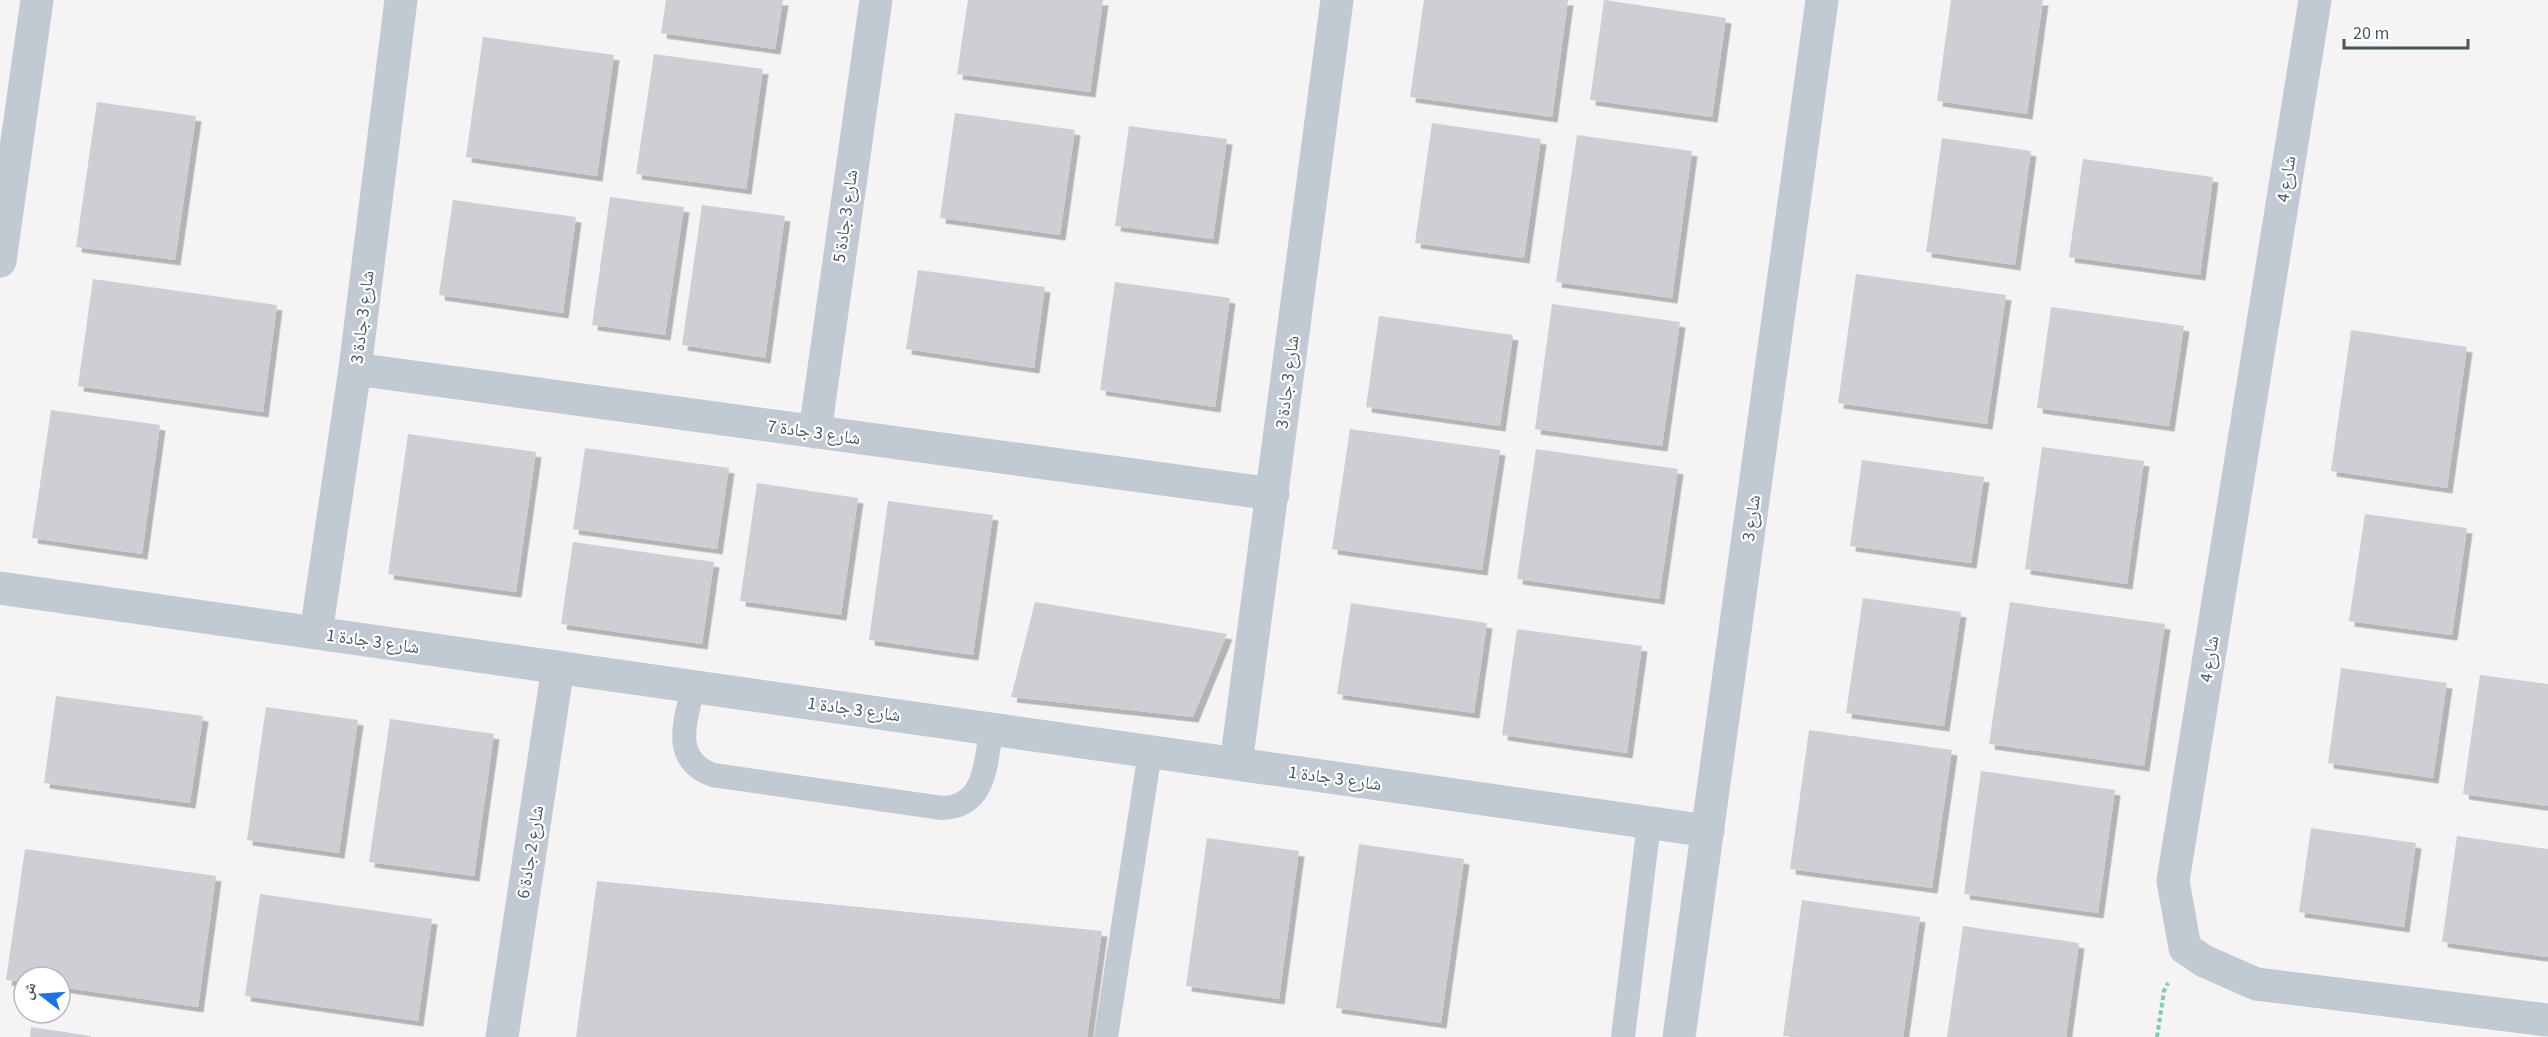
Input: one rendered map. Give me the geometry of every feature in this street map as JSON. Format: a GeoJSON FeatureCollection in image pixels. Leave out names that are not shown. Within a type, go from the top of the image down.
{"type":"FeatureCollection","features":[{"type":"Feature","properties":{"kind":"street"},"geometry":{"type":"LineString","coordinates":[[0,261],[37,0]]}},
{"type":"Feature","properties":{"kind":"street","name":"شارع 3 جادة 3"},"geometry":{"type":"LineString","coordinates":[[316,633],[355,369],[401,0]]}},
{"type":"Feature","properties":{"kind":"street","name":"شارع 3 جادة 5"},"geometry":{"type":"LineString","coordinates":[[815,432],[876,0]]}},
{"type":"Feature","properties":{"kind":"street","name":"شارع 3 جادة 3"},"geometry":{"type":"LineString","coordinates":[[1236,764],[1337,0]]}},
{"type":"Feature","properties":{"kind":"street","name":"شارع 3"},"geometry":{"type":"LineString","coordinates":[[1679,1037],[1822,0]]}},
{"type":"Feature","properties":{"kind":"street","name":"شارع 4"},"geometry":{"type":"LineString","coordinates":[[2185,948],[2173,881],[2315,0]]}},
{"type":"Feature","properties":{"kind":"street","name":"شارع 3 جادة 7"},"geometry":{"type":"LineString","coordinates":[[355,369],[1273,494]]}},
{"type":"Feature","properties":{"kind":"street","name":"شارع 3 جادة 1"},"geometry":{"type":"LineString","coordinates":[[0,588],[1708,831]]}},
{"type":"Feature","properties":{"kind":"street","name":"شارع 2 جادة 6"},"geometry":{"type":"LineString","coordinates":[[502,1037],[558,667]]}},
{"type":"Feature","properties":{"kind":"street"},"geometry":{"type":"LineString","coordinates":[[2185,948],[2204,961],[2256,984],[2548,1020]]}},
{"type":"Feature","properties":{"kind":"lane"},"geometry":{"type":"LineString","coordinates":[[693,686],[684,735],[685,751],[698,770],[712,776],[953,808],[964,804],[980,785],[985,769],[991,729]]}},
{"type":"Feature","properties":{"kind":"lane"},"geometry":{"type":"LineString","coordinates":[[1106,1037],[1150,752]]}},
{"type":"Feature","properties":{"kind":"lane"},"geometry":{"type":"LineString","coordinates":[[1623,1037],[1649,823]]}},
{"type":"Feature","properties":{"kind":"path"},"geometry":{"type":"LineString","coordinates":[[2157,1037],[2164,991],[2185,948]]}},
{"type":"Feature","properties":{"kind":"building"},"geometry":{"type":"Polygon","coordinates":[[[666,0],[783,0],[775,49],[661,33],[666,0]]]}},
{"type":"Feature","properties":{"kind":"building"},"geometry":{"type":"Polygon","coordinates":[[[968,0],[1103,0],[1090,92],[957,74],[968,0]]]}},
{"type":"Feature","properties":{"kind":"building"},"geometry":{"type":"Polygon","coordinates":[[[1424,0],[1568,0],[1552,117],[1410,97],[1424,0]]]}},
{"type":"Feature","properties":{"kind":"building"},"geometry":{"type":"Polygon","coordinates":[[[1604,0],[1726,18],[1712,117],[1590,100],[1604,0]]]}},
{"type":"Feature","properties":{"kind":"building"},"geometry":{"type":"Polygon","coordinates":[[[1951,0],[2043,0],[2027,114],[1937,101],[1951,0]]]}},
{"type":"Feature","properties":{"kind":"building"},"geometry":{"type":"Polygon","coordinates":[[[483,37],[614,55],[597,176],[466,157],[483,37]]]}},
{"type":"Feature","properties":{"kind":"building"},"geometry":{"type":"Polygon","coordinates":[[[654,54],[763,69],[746,189],[636,174],[654,54]]]}},
{"type":"Feature","properties":{"kind":"building"},"geometry":{"type":"Polygon","coordinates":[[[97,102],[196,116],[175,260],[76,247],[97,102]]]}},
{"type":"Feature","properties":{"kind":"building"},"geometry":{"type":"Polygon","coordinates":[[[955,113],[1075,130],[1060,235],[940,218],[955,113]]]}},
{"type":"Feature","properties":{"kind":"building"},"geometry":{"type":"Polygon","coordinates":[[[1432,123],[1541,139],[1524,258],[1415,243],[1432,123]]]}},
{"type":"Feature","properties":{"kind":"building"},"geometry":{"type":"Polygon","coordinates":[[[1129,126],[1227,139],[1213,239],[1115,226],[1129,126]]]}},
{"type":"Feature","properties":{"kind":"building"},"geometry":{"type":"Polygon","coordinates":[[[1577,135],[1692,151],[1672,298],[1556,282],[1577,135]]]}},
{"type":"Feature","properties":{"kind":"building"},"geometry":{"type":"Polygon","coordinates":[[[1942,138],[2031,151],[2015,265],[1926,252],[1942,138]]]}},
{"type":"Feature","properties":{"kind":"building"},"geometry":{"type":"Polygon","coordinates":[[[2083,159],[2213,177],[2200,275],[2069,257],[2083,159]]]}},
{"type":"Feature","properties":{"kind":"building"},"geometry":{"type":"Polygon","coordinates":[[[610,197],[684,207],[665,335],[592,325],[610,197]]]}},
{"type":"Feature","properties":{"kind":"building"},"geometry":{"type":"Polygon","coordinates":[[[453,200],[576,217],[563,313],[439,295],[453,200]]]}},
{"type":"Feature","properties":{"kind":"building"},"geometry":{"type":"Polygon","coordinates":[[[702,205],[785,216],[765,358],[682,345],[702,205]]]}},
{"type":"Feature","properties":{"kind":"building"},"geometry":{"type":"Polygon","coordinates":[[[918,270],[1045,287],[1034,368],[906,349],[918,270]]]}},
{"type":"Feature","properties":{"kind":"building"},"geometry":{"type":"Polygon","coordinates":[[[1856,274],[2006,295],[1987,424],[1838,403],[1856,274]]]}},
{"type":"Feature","properties":{"kind":"building"},"geometry":{"type":"Polygon","coordinates":[[[93,279],[277,305],[263,412],[78,386],[93,279]]]}},
{"type":"Feature","properties":{"kind":"building"},"geometry":{"type":"Polygon","coordinates":[[[1115,282],[1230,298],[1215,407],[1100,390],[1115,282]]]}},
{"type":"Feature","properties":{"kind":"building"},"geometry":{"type":"Polygon","coordinates":[[[1552,304],[1680,322],[1662,446],[1535,429],[1552,304]]]}},
{"type":"Feature","properties":{"kind":"building"},"geometry":{"type":"Polygon","coordinates":[[[2051,307],[2184,326],[2169,426],[2037,408],[2051,307]]]}},
{"type":"Feature","properties":{"kind":"building"},"geometry":{"type":"Polygon","coordinates":[[[1379,316],[1513,335],[1500,426],[1366,407],[1379,316]]]}},
{"type":"Feature","properties":{"kind":"building"},"geometry":{"type":"Polygon","coordinates":[[[2351,330],[2467,347],[2447,488],[2331,471],[2351,330]]]}},
{"type":"Feature","properties":{"kind":"building"},"geometry":{"type":"Polygon","coordinates":[[[51,410],[160,425],[142,554],[32,538],[51,410]]]}},
{"type":"Feature","properties":{"kind":"building"},"geometry":{"type":"Polygon","coordinates":[[[1350,429],[1500,450],[1482,570],[1332,549],[1350,429]]]}},
{"type":"Feature","properties":{"kind":"building"},"geometry":{"type":"Polygon","coordinates":[[[408,434],[536,452],[516,592],[388,574],[408,434]]]}},
{"type":"Feature","properties":{"kind":"building"},"geometry":{"type":"Polygon","coordinates":[[[2042,447],[2144,461],[2127,584],[2025,569],[2042,447]]]}},
{"type":"Feature","properties":{"kind":"building"},"geometry":{"type":"Polygon","coordinates":[[[585,448],[729,468],[717,549],[573,529],[585,448]]]}},
{"type":"Feature","properties":{"kind":"building"},"geometry":{"type":"Polygon","coordinates":[[[1536,449],[1678,469],[1659,599],[1517,579],[1536,449]]]}},
{"type":"Feature","properties":{"kind":"building"},"geometry":{"type":"Polygon","coordinates":[[[1862,460],[1984,477],[1971,563],[1850,546],[1862,460]]]}},
{"type":"Feature","properties":{"kind":"building"},"geometry":{"type":"Polygon","coordinates":[[[757,483],[858,498],[841,615],[740,601],[757,483]]]}},
{"type":"Feature","properties":{"kind":"building"},"geometry":{"type":"Polygon","coordinates":[[[888,501],[993,515],[973,655],[869,640],[888,501]]]}},
{"type":"Feature","properties":{"kind":"building"},"geometry":{"type":"Polygon","coordinates":[[[2365,514],[2467,528],[2452,635],[2349,621],[2365,514]]]}},
{"type":"Feature","properties":{"kind":"building"},"geometry":{"type":"Polygon","coordinates":[[[573,542],[714,562],[702,644],[561,624],[573,542]]]}},
{"type":"Feature","properties":{"kind":"building"},"geometry":{"type":"Polygon","coordinates":[[[1863,598],[1961,612],[1944,726],[1846,713],[1863,598]]]}},
{"type":"Feature","properties":{"kind":"building"},"geometry":{"type":"Polygon","coordinates":[[[1035,602],[1227,634],[1193,717],[1011,697],[1035,602]]]}},
{"type":"Feature","properties":{"kind":"building"},"geometry":{"type":"Polygon","coordinates":[[[2010,602],[2165,624],[2144,766],[1989,744],[2010,602]]]}},
{"type":"Feature","properties":{"kind":"building"},"geometry":{"type":"Polygon","coordinates":[[[1351,603],[1487,623],[1474,713],[1337,694],[1351,603]]]}},
{"type":"Feature","properties":{"kind":"building"},"geometry":{"type":"Polygon","coordinates":[[[1517,629],[1642,646],[1627,753],[1502,735],[1517,629]]]}},
{"type":"Feature","properties":{"kind":"building"},"geometry":{"type":"Polygon","coordinates":[[[2341,668],[2447,683],[2433,778],[2328,763],[2341,668]]]}},
{"type":"Feature","properties":{"kind":"building"},"geometry":{"type":"Polygon","coordinates":[[[2480,675],[2548,684],[2548,806],[2463,794],[2480,675]]]}},
{"type":"Feature","properties":{"kind":"building"},"geometry":{"type":"Polygon","coordinates":[[[56,696],[203,716],[190,803],[44,783],[56,696]]]}},
{"type":"Feature","properties":{"kind":"building"},"geometry":{"type":"Polygon","coordinates":[[[266,707],[358,720],[339,853],[247,840],[266,707]]]}},
{"type":"Feature","properties":{"kind":"building"},"geometry":{"type":"Polygon","coordinates":[[[390,719],[494,734],[474,876],[369,862],[390,719]]]}},
{"type":"Feature","properties":{"kind":"building"},"geometry":{"type":"Polygon","coordinates":[[[1809,730],[1952,750],[1932,888],[1790,869],[1809,730]]]}},
{"type":"Feature","properties":{"kind":"building"},"geometry":{"type":"Polygon","coordinates":[[[1981,771],[2115,790],[2098,913],[1964,894],[1981,771]]]}},
{"type":"Feature","properties":{"kind":"building"},"geometry":{"type":"Polygon","coordinates":[[[2311,828],[2416,843],[2404,927],[2299,912],[2311,828]]]}},
{"type":"Feature","properties":{"kind":"building"},"geometry":{"type":"Polygon","coordinates":[[[2457,836],[2548,849],[2548,957],[2442,942],[2457,836]]]}},
{"type":"Feature","properties":{"kind":"building"},"geometry":{"type":"Polygon","coordinates":[[[1207,838],[1299,851],[1279,999],[1186,986],[1207,838]]]}},
{"type":"Feature","properties":{"kind":"building"},"geometry":{"type":"Polygon","coordinates":[[[1359,844],[1464,859],[1441,1023],[1336,1008],[1359,844]]]}},
{"type":"Feature","properties":{"kind":"building"},"geometry":{"type":"Polygon","coordinates":[[[25,849],[216,876],[198,1007],[72,989],[72,965],[12,965],[12,981],[6,980],[25,849]]]}},
{"type":"Feature","properties":{"kind":"building"},"geometry":{"type":"Polygon","coordinates":[[[597,881],[1102,931],[1087,1037],[576,1037],[597,881]]]}},
{"type":"Feature","properties":{"kind":"building"},"geometry":{"type":"Polygon","coordinates":[[[260,894],[432,919],[418,1021],[245,996],[260,894]]]}},
{"type":"Feature","properties":{"kind":"building"},"geometry":{"type":"Polygon","coordinates":[[[1802,900],[1920,917],[1903,1037],[1783,1036],[1802,900]]]}},
{"type":"Feature","properties":{"kind":"building"},"geometry":{"type":"Polygon","coordinates":[[[1963,926],[2079,943],[2066,1037],[1947,1037],[1963,926]]]}},
{"type":"Feature","properties":{"kind":"building"},"geometry":{"type":"Polygon","coordinates":[[[31,1027],[91,1036],[91,1037],[30,1037],[31,1027]]]}}]}
